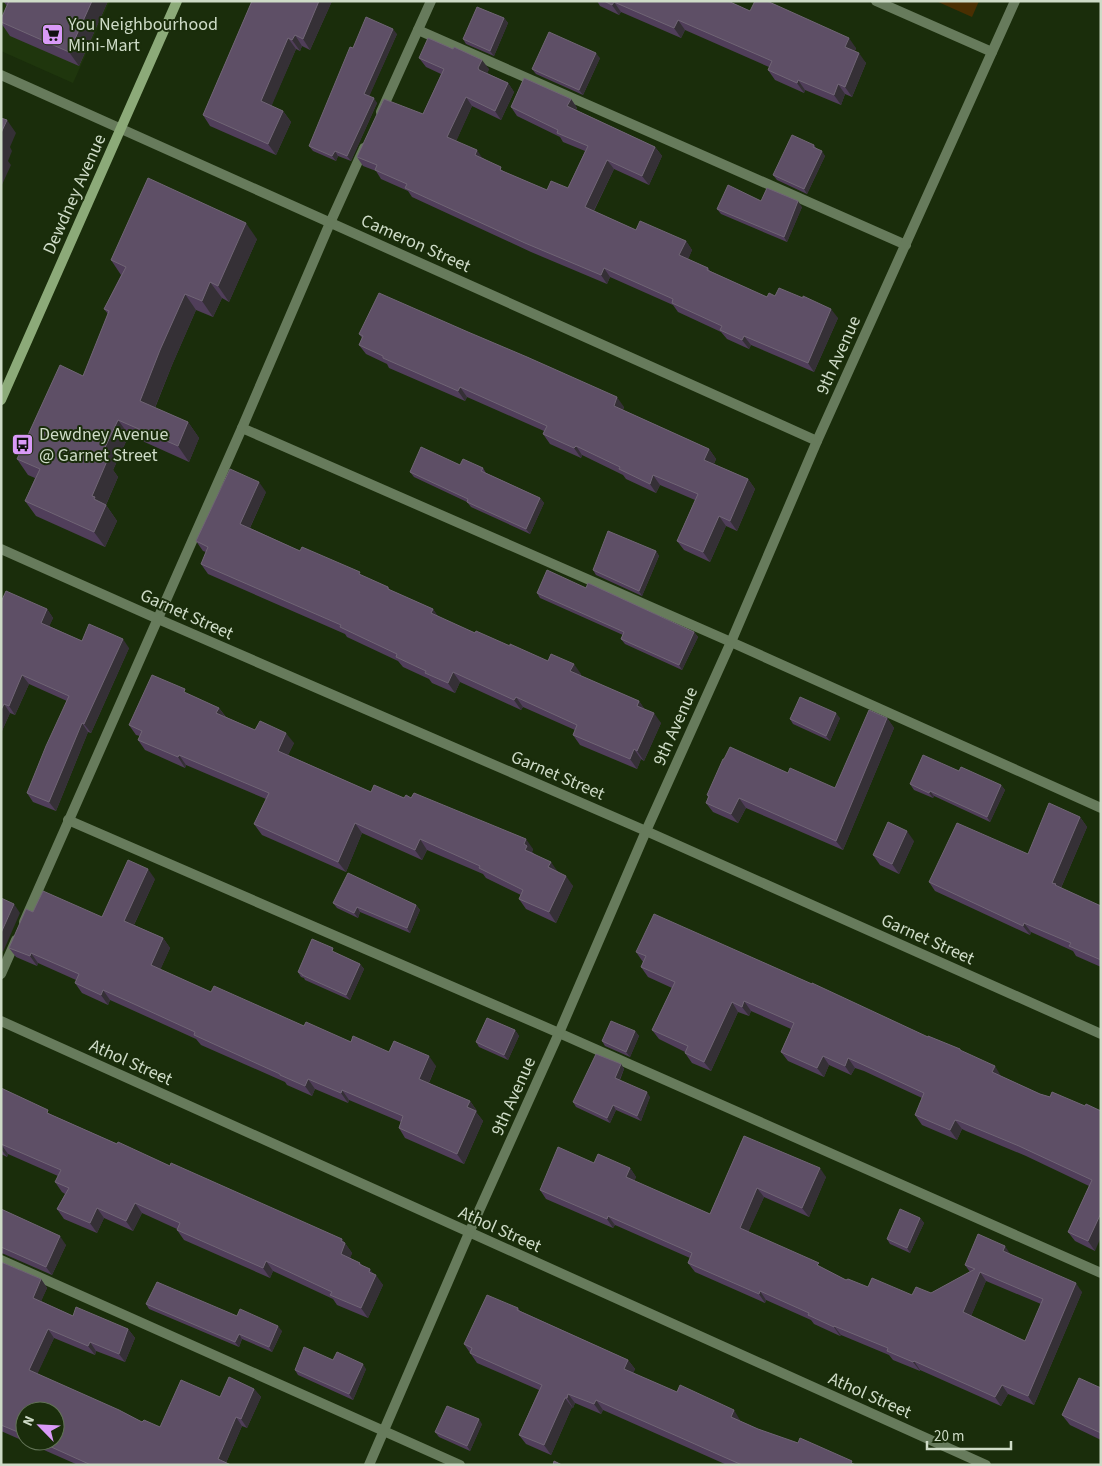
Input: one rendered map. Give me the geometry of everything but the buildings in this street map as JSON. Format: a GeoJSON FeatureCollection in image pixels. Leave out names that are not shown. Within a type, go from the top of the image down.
{"type":"FeatureCollection","features":[{"type":"Feature","properties":{"kind":"main road","name":"Dewdney Avenue"},"geometry":{"type":"LineString","coordinates":[[1,400],[177,1]]}},
{"type":"Feature","properties":{"kind":"street"},"geometry":{"type":"LineString","coordinates":[[378,118],[431,1]]}},
{"type":"Feature","properties":{"kind":"street"},"geometry":{"type":"LineString","coordinates":[[876,1],[992,52]]}},
{"type":"Feature","properties":{"kind":"street","name":"9th Avenue"},"geometry":{"type":"LineString","coordinates":[[369,1465],[646,831],[731,642],[817,441],[1015,1]]}},
{"type":"Feature","properties":{"kind":"street"},"geometry":{"type":"LineString","coordinates":[[418,30],[906,245]]}},
{"type":"Feature","properties":{"kind":"street","name":"Cameron Street"},"geometry":{"type":"LineString","coordinates":[[1,75],[817,441]]}},
{"type":"Feature","properties":{"kind":"street"},"geometry":{"type":"LineString","coordinates":[[1,974],[370,135]]}},
{"type":"Feature","properties":{"kind":"street"},"geometry":{"type":"LineString","coordinates":[[242,428],[731,642],[1101,808]]}},
{"type":"Feature","properties":{"kind":"street","name":"Garnet Street"},"geometry":{"type":"LineString","coordinates":[[1,549],[646,831],[1101,1034]]}},
{"type":"Feature","properties":{"kind":"street"},"geometry":{"type":"LineString","coordinates":[[68,820],[559,1033],[1101,1273]]}},
{"type":"Feature","properties":{"kind":"street","name":"Athol Street"},"geometry":{"type":"LineString","coordinates":[[1,1021],[986,1465]]}},
{"type":"Feature","properties":{"kind":"street"},"geometry":{"type":"LineString","coordinates":[[1,1260],[460,1465]]}},
{"type":"Feature","properties":{"kind":"shaded area","name":"You Neighbourhood Mini-Mart"},"geometry":{"type":"Polygon","coordinates":[[[1,1],[110,1],[73,83],[1,51],[1,1]]]}},
{"type":"Feature","properties":{"kind":"shaded area"},"geometry":{"type":"Polygon","coordinates":[[[936,1],[979,1],[972,17],[936,1]]]}},
{"type":"Feature","properties":{"kind":"place","name":"You Neighbourhood Mini-Mart"},"geometry":{"type":"Point","coordinates":[52,34]}},
{"type":"Feature","properties":{"kind":"place","name":"Dewdney Avenue @ Garnet Street"},"geometry":{"type":"Point","coordinates":[23,444]}}]}
